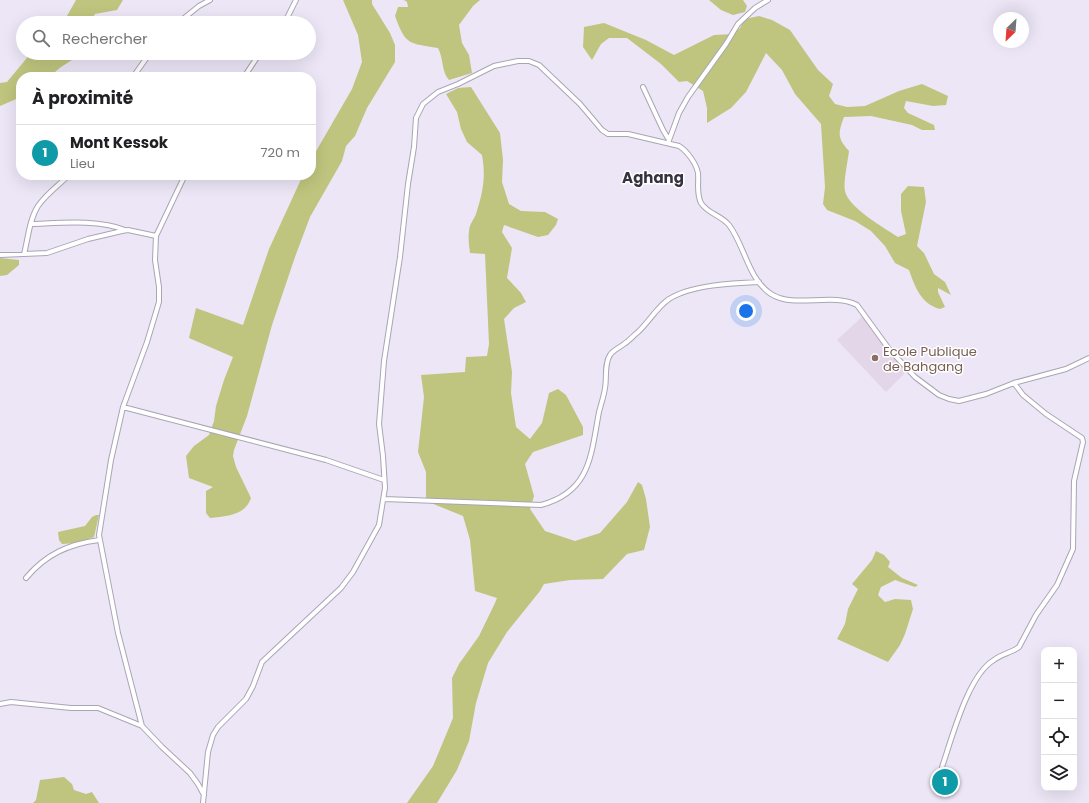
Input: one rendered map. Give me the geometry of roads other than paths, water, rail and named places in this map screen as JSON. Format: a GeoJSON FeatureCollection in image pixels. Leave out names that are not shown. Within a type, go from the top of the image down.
{"type":"FeatureCollection","features":[{"type":"Feature","properties":{"kind":"street"},"geometry":{"type":"LineString","coordinates":[[187,16],[199,6],[210,0]]}},
{"type":"Feature","properties":{"kind":"street"},"geometry":{"type":"LineString","coordinates":[[288,16],[295,0]]}},
{"type":"Feature","properties":{"kind":"street"},"geometry":{"type":"LineString","coordinates":[[669,141],[679,113],[688,97],[726,44],[738,24],[755,8],[768,0]]}},
{"type":"Feature","properties":{"kind":"street"},"geometry":{"type":"LineString","coordinates":[[137,72],[145,60]]}},
{"type":"Feature","properties":{"kind":"street"},"geometry":{"type":"LineString","coordinates":[[247,72],[255,60]]}},
{"type":"Feature","properties":{"kind":"street"},"geometry":{"type":"LineString","coordinates":[[203,803],[208,752],[213,735],[218,727],[246,700],[262,662],[305,620],[341,588],[379,525],[384,499],[383,456],[379,424],[384,361],[400,257],[408,184],[414,147],[416,118],[423,104],[438,92],[494,66],[518,60],[529,61],[539,65],[580,104],[602,130],[608,134],[628,134],[669,141],[680,146],[686,150],[698,172],[700,201],[706,209],[729,225],[758,282],[765,290],[782,299],[835,300],[852,302],[857,305],[889,349],[915,377],[939,395],[959,401],[986,394],[1014,383],[1066,369],[1089,358]]}},
{"type":"Feature","properties":{"kind":"street"},"geometry":{"type":"LineString","coordinates":[[643,87],[669,141]]}},
{"type":"Feature","properties":{"kind":"street"},"geometry":{"type":"LineString","coordinates":[[24,254],[31,224],[38,207],[64,180]]}},
{"type":"Feature","properties":{"kind":"street"},"geometry":{"type":"LineString","coordinates":[[142,726],[118,633],[99,540],[99,531],[111,460],[123,407],[147,342],[159,302],[159,287],[154,260],[156,236],[183,180]]}},
{"type":"Feature","properties":{"kind":"street"},"geometry":{"type":"LineString","coordinates":[[31,224],[110,225],[156,236]]}},
{"type":"Feature","properties":{"kind":"street"},"geometry":{"type":"LineString","coordinates":[[0,255],[47,253],[88,239],[128,230]]}},
{"type":"Feature","properties":{"kind":"street"},"geometry":{"type":"LineString","coordinates":[[384,499],[541,505],[554,501],[567,493],[580,480],[592,456],[599,412],[605,388],[607,362],[610,355],[640,330],[670,299],[682,293],[723,284],[758,282]]}},
{"type":"Feature","properties":{"kind":"street"},"geometry":{"type":"LineString","coordinates":[[942,767],[965,698],[974,682],[993,660],[1016,650],[1019,647],[1036,615],[1057,585],[1072,549],[1074,481],[1083,442],[1082,438],[1046,414],[1024,395],[1014,383]]}},
{"type":"Feature","properties":{"kind":"street"},"geometry":{"type":"LineString","coordinates":[[123,407],[326,460],[384,480]]}},
{"type":"Feature","properties":{"kind":"street"},"geometry":{"type":"LineString","coordinates":[[26,578],[41,562],[65,548],[84,542],[99,540]]}},
{"type":"Feature","properties":{"kind":"street"},"geometry":{"type":"LineString","coordinates":[[0,704],[11,702],[80,708],[95,707],[142,726],[190,773],[204,795]]}},
{"type":"Feature","properties":{"kind":"place","name":"Ecole Publique de Bahgang"},"geometry":{"type":"Point","coordinates":[875,358]}},
{"type":"Feature","properties":{"kind":"place","name":"Mont Kessok"},"geometry":{"type":"Point","coordinates":[945,782]}},
{"type":"Feature","properties":{"kind":"district","name":"Aghang"},"geometry":{"type":"Point","coordinates":[653,178]}}]}
